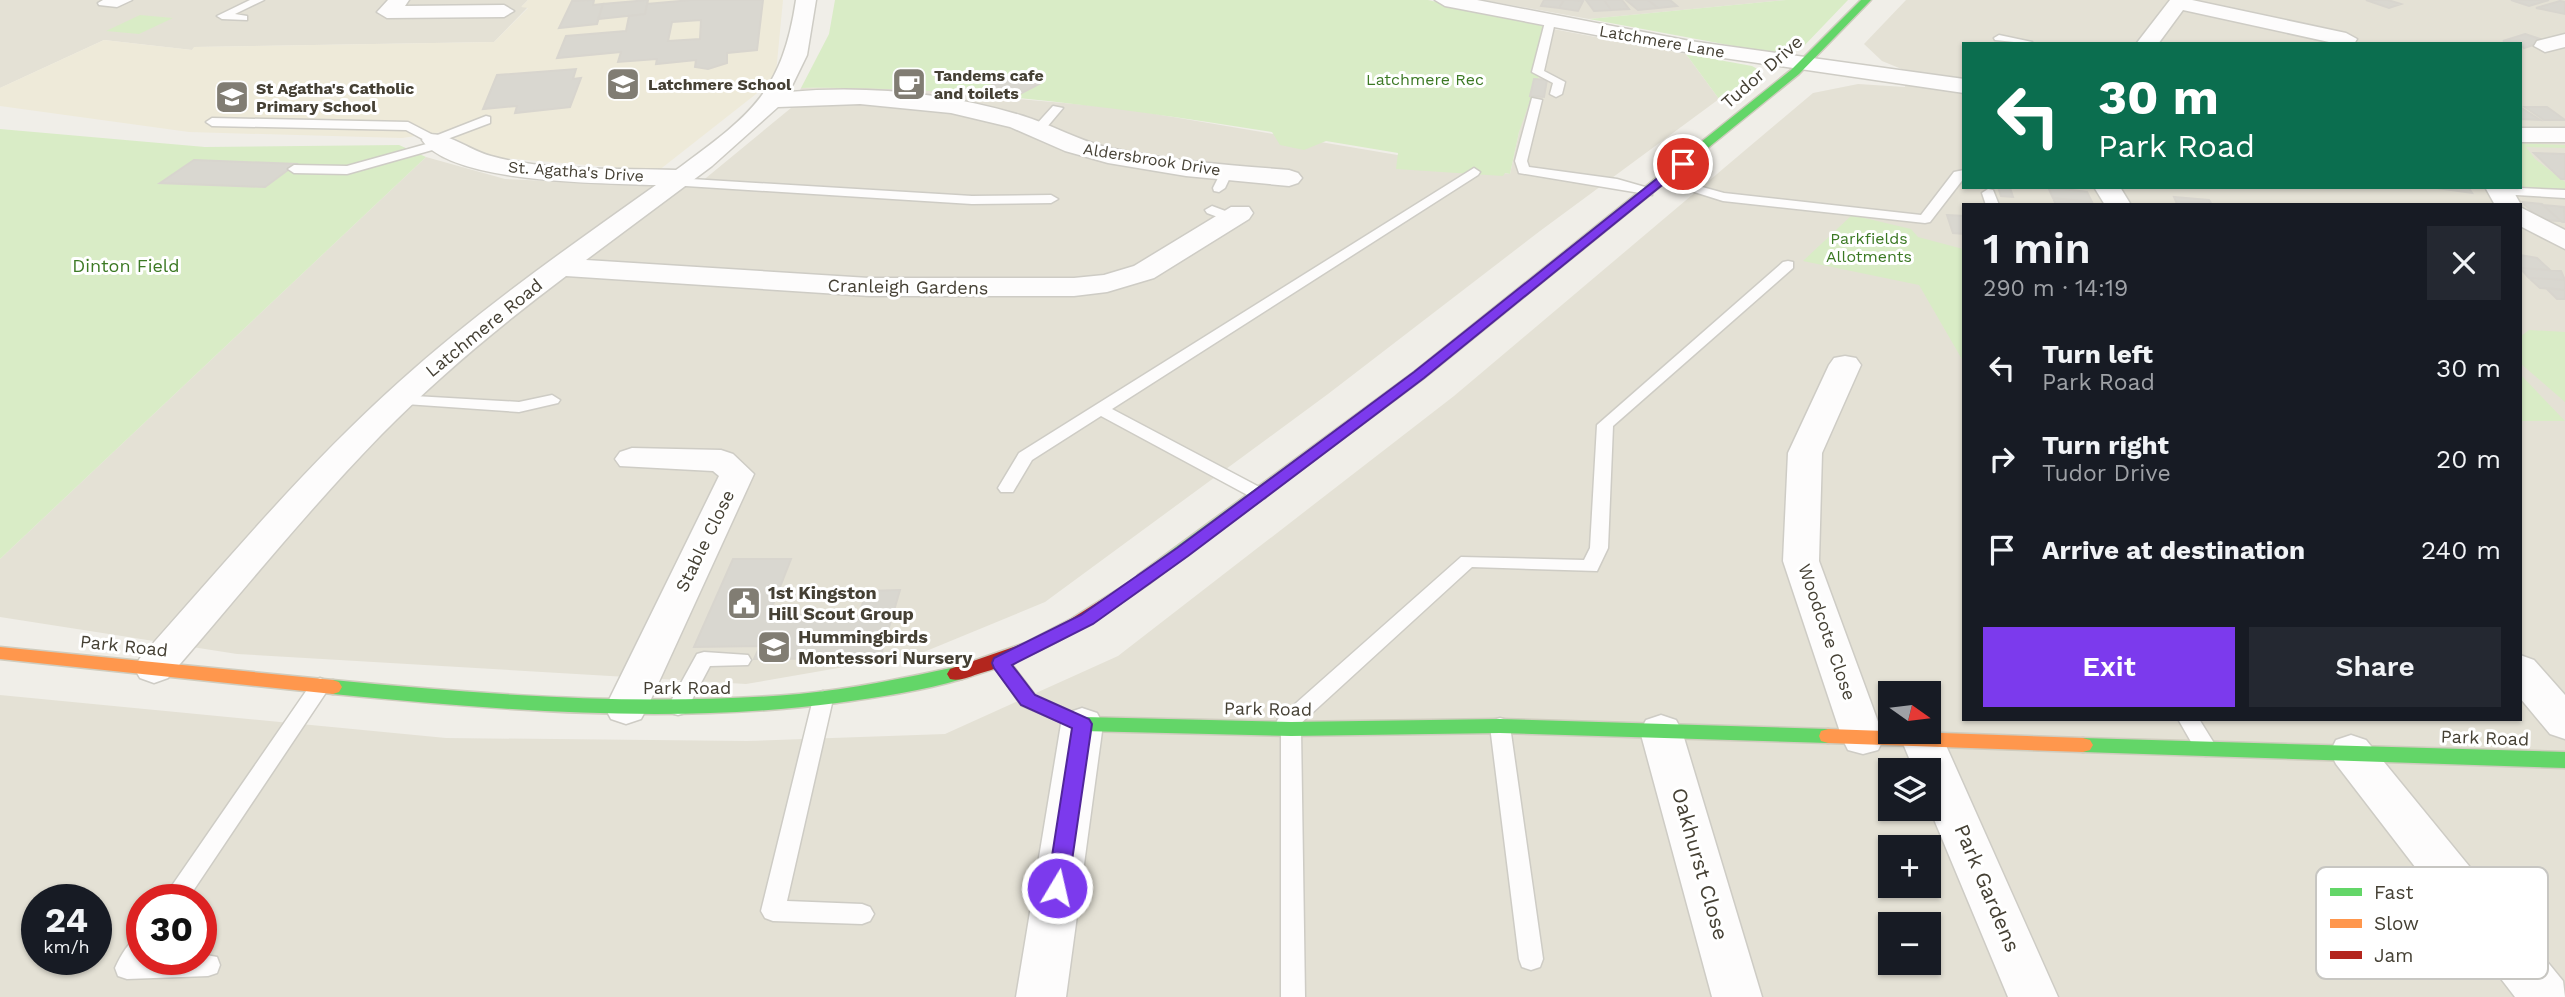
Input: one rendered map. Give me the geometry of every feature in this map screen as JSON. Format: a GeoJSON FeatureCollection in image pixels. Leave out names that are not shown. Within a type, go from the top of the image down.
{"type":"FeatureCollection","features":[{"type":"Feature","properties":{"kind":"street"},"geometry":{"type":"LineString","coordinates":[[399,0],[387,12],[472,8],[504,11]]}},
{"type":"Feature","properties":{"kind":"street","name":"Latchmere Road"},"geometry":{"type":"LineString","coordinates":[[154,668],[353,443],[397,400],[559,267],[678,180],[771,101],[792,70],[801,42],[806,0]]}},
{"type":"Feature","properties":{"kind":"street","name":"Latchmere Lane"},"geometry":{"type":"LineString","coordinates":[[1445,0],[1550,22],[1962,86]]}},
{"type":"Feature","properties":{"kind":"street","name":"Tudor Drive"},"geometry":{"type":"LineString","coordinates":[[1001,663],[1087,619],[1419,375],[1804,63],[1866,0]]}},
{"type":"Feature","properties":{"kind":"street"},"geometry":{"type":"LineString","coordinates":[[2148,42],[2179,1],[2346,39]]}},
{"type":"Feature","properties":{"kind":"street","name":"Aldersbrook Drive"},"geometry":{"type":"LineString","coordinates":[[771,101],[865,98],[945,106],[1010,119],[1081,149],[1223,180],[1293,178]]}},
{"type":"Feature","properties":{"kind":"street"},"geometry":{"type":"LineString","coordinates":[[2522,135],[2565,135]]}},
{"type":"Feature","properties":{"kind":"street","name":"St. Agatha's Drive"},"geometry":{"type":"LineString","coordinates":[[437,142],[481,162],[532,170],[678,180]]}},
{"type":"Feature","properties":{"kind":"street","name":"Cranleigh Gardens"},"geometry":{"type":"LineString","coordinates":[[559,267],[869,287],[1074,288],[1107,283],[1144,272],[1227,214]]}},
{"type":"Feature","properties":{"kind":"street"},"geometry":{"type":"LineString","coordinates":[[2522,216],[2565,241]]}},
{"type":"Feature","properties":{"kind":"street","name":"Woodcote Close"},"geometry":{"type":"LineString","coordinates":[[1845,365],[1805,453],[1801,561],[1863,738]]}},
{"type":"Feature","properties":{"kind":"street","name":"Stable Close"},"geometry":{"type":"LineString","coordinates":[[626,708],[737,474],[721,461],[632,460]]}},
{"type":"Feature","properties":{"kind":"street","name":"Park Road"},"geometry":{"type":"LineString","coordinates":[[0,653],[527,705],[626,708],[755,707],[823,699],[897,689],[1001,663],[1028,700],[1082,724],[1286,729],[1500,726],[1878,739]]}},
{"type":"Feature","properties":{"kind":"street"},"geometry":{"type":"LineString","coordinates":[[2522,672],[2565,723]]}},
{"type":"Feature","properties":{"kind":"street"},"geometry":{"type":"LineString","coordinates":[[1041,997],[1082,724]]}},
{"type":"Feature","properties":{"kind":"street","name":"Oakhurst Close"},"geometry":{"type":"LineString","coordinates":[[1661,731],[1737,997]]}},
{"type":"Feature","properties":{"kind":"street","name":"Park Road"},"geometry":{"type":"LineString","coordinates":[[1941,741],[2565,760]]}},
{"type":"Feature","properties":{"kind":"street","name":"Park Gardens"},"geometry":{"type":"LineString","coordinates":[[1924,744],[2034,997]]}},
{"type":"Feature","properties":{"kind":"street"},"geometry":{"type":"LineString","coordinates":[[2351,752],[2442,867]]}},
{"type":"Feature","properties":{"kind":"street"},"geometry":{"type":"LineString","coordinates":[[2531,979],[2545,997]]}},
{"type":"Feature","properties":{"kind":"lane"},"geometry":{"type":"LineString","coordinates":[[103,3],[117,4],[127,0]]}},
{"type":"Feature","properties":{"kind":"lane"},"geometry":{"type":"LineString","coordinates":[[243,18],[222,16],[259,0]]}},
{"type":"Feature","properties":{"kind":"lane"},"geometry":{"type":"LineString","coordinates":[[1550,22],[1538,72],[1559,82],[1556,94]]}},
{"type":"Feature","properties":{"kind":"lane"},"geometry":{"type":"LineString","coordinates":[[1999,38],[2018,42]]}},
{"type":"Feature","properties":{"kind":"lane"},"geometry":{"type":"LineString","coordinates":[[1536,100],[1521,161],[1523,170],[1617,183],[1647,192]]}},
{"type":"Feature","properties":{"kind":"lane"},"geometry":{"type":"LineString","coordinates":[[1038,130],[1057,108]]}},
{"type":"Feature","properties":{"kind":"lane"},"geometry":{"type":"LineString","coordinates":[[294,170],[347,170],[437,142],[486,120]]}},
{"type":"Feature","properties":{"kind":"lane"},"geometry":{"type":"LineString","coordinates":[[212,121],[408,127],[437,142]]}},
{"type":"Feature","properties":{"kind":"lane"},"geometry":{"type":"LineString","coordinates":[[1007,488],[1025,457],[1474,172]]}},
{"type":"Feature","properties":{"kind":"lane"},"geometry":{"type":"LineString","coordinates":[[1662,180],[1723,197],[1925,219],[1958,175],[1962,174]]}},
{"type":"Feature","properties":{"kind":"lane"},"geometry":{"type":"LineString","coordinates":[[678,180],[972,200],[1051,199]]}},
{"type":"Feature","properties":{"kind":"lane"},"geometry":{"type":"LineString","coordinates":[[2502,194],[2565,194]]}},
{"type":"Feature","properties":{"kind":"lane"},"geometry":{"type":"LineString","coordinates":[[1293,997],[1290,972],[1286,729],[1468,561],[1590,567],[1599,548],[1605,425],[1788,265]]}},
{"type":"Feature","properties":{"kind":"lane"},"geometry":{"type":"LineString","coordinates":[[397,400],[519,407],[552,400]]}},
{"type":"Feature","properties":{"kind":"lane"},"geometry":{"type":"LineString","coordinates":[[1100,409],[1259,494]]}},
{"type":"Feature","properties":{"kind":"lane"},"geometry":{"type":"LineString","coordinates":[[678,707],[704,659],[741,660]]}},
{"type":"Feature","properties":{"kind":"lane"},"geometry":{"type":"LineString","coordinates":[[185,884],[320,686]]}},
{"type":"Feature","properties":{"kind":"lane"},"geometry":{"type":"LineString","coordinates":[[823,699],[773,911],[862,914]]}},
{"type":"Feature","properties":{"kind":"lane"},"geometry":{"type":"LineString","coordinates":[[2190,721],[2206,748]]}},
{"type":"Feature","properties":{"kind":"lane"},"geometry":{"type":"LineString","coordinates":[[1500,726],[1531,959]]}},
{"type":"Feature","properties":{"kind":"shaded area"},"geometry":{"type":"Polygon","coordinates":[[[0,0],[528,0],[522,6],[528,7],[494,42],[195,47],[192,50],[104,40],[0,88],[0,0]]]}},
{"type":"Feature","properties":{"kind":"shaded area"},"geometry":{"type":"Polygon","coordinates":[[[528,0],[783,0],[776,73],[756,94],[658,171],[490,157],[443,132],[402,138],[189,132],[0,106],[0,88],[104,40],[192,50],[194,47],[494,42],[528,8],[521,7],[528,0]]]}},
{"type":"Feature","properties":{"kind":"shaded area"},"geometry":{"type":"Polygon","coordinates":[[[1483,0],[1786,0],[1589,19],[1483,0]]]}},
{"type":"Feature","properties":{"kind":"shaded area"},"geometry":{"type":"Polygon","coordinates":[[[1906,0],[2565,0],[2565,997],[0,997],[0,695],[446,738],[747,741],[945,734],[1118,656],[1454,396],[1813,93],[1858,84],[1905,87],[1904,70],[1882,61],[1864,44],[1906,0]]]}},
{"type":"Feature","properties":{"kind":"shaded area"},"geometry":{"type":"Polygon","coordinates":[[[1541,29],[1686,54],[1719,99],[1540,231],[1328,394],[1045,602],[919,654],[746,684],[237,654],[0,617],[0,559],[426,157],[505,179],[695,187],[791,108],[801,88],[887,87],[1120,108],[1510,174],[1541,29]]]}},
{"type":"Feature","properties":{"kind":"green space","name":"Latchmere Rec"},"geometry":{"type":"Polygon","coordinates":[[[835,0],[1428,0],[1543,26],[1533,66],[1542,67],[1519,132],[1510,174],[1505,173],[1503,176],[1396,169],[1398,153],[1326,141],[1304,150],[1280,145],[1272,132],[1155,114],[979,94],[801,88],[829,34],[835,0]]]}},
{"type":"Feature","properties":{"kind":"green space"},"geometry":{"type":"Polygon","coordinates":[[[1786,0],[1848,0],[1802,48],[1793,53],[1777,54],[1589,19],[1786,0]]]}},
{"type":"Feature","properties":{"kind":"green space"},"geometry":{"type":"Polygon","coordinates":[[[140,15],[173,18],[139,34],[106,31],[140,15]]]}},
{"type":"Feature","properties":{"kind":"green space"},"geometry":{"type":"Polygon","coordinates":[[[1686,54],[1752,66],[1761,71],[1719,99],[1686,54]]]}},
{"type":"Feature","properties":{"kind":"green space","name":"Dinton Field"},"geometry":{"type":"Polygon","coordinates":[[[0,129],[205,147],[399,145],[426,157],[0,559],[0,129]]]}},
{"type":"Feature","properties":{"kind":"green space"},"geometry":{"type":"Polygon","coordinates":[[[2522,143],[2565,145],[2565,148],[2526,147],[2535,159],[2565,182],[2565,190],[2526,188],[2522,185],[2522,143]]]}},
{"type":"Feature","properties":{"kind":"green space","name":"Parkfields Allotments"},"geometry":{"type":"Polygon","coordinates":[[[1852,215],[1911,229],[1918,237],[1962,249],[1962,359],[1919,285],[1803,261],[1852,215]]]}},
{"type":"Feature","properties":{"kind":"green space"},"geometry":{"type":"Polygon","coordinates":[[[2529,330],[2565,332],[2565,402],[2522,365],[2522,335],[2529,330]]]}},
{"type":"Feature","properties":{"kind":"green space"},"geometry":{"type":"Polygon","coordinates":[[[2522,376],[2565,421],[2522,421],[2522,376]]]}},
{"type":"Feature","properties":{"kind":"building"},"geometry":{"type":"Polygon","coordinates":[[[594,0],[593,5],[603,4],[597,24],[559,28],[572,1],[594,0]]]}},
{"type":"Feature","properties":{"kind":"building"},"geometry":{"type":"Polygon","coordinates":[[[648,0],[645,14],[598,19],[603,4],[648,0]]]}},
{"type":"Feature","properties":{"kind":"building"},"geometry":{"type":"Polygon","coordinates":[[[691,0],[763,0],[757,50],[727,53],[727,63],[708,69],[695,67],[696,60],[656,64],[657,59],[618,62],[621,52],[557,58],[566,36],[626,31],[629,16],[645,14],[647,4],[691,0]],[[701,20],[672,22],[668,41],[700,39],[701,20]]]}},
{"type":"Feature","properties":{"kind":"building"},"geometry":{"type":"Polygon","coordinates":[[[1544,0],[1564,0],[1559,8],[1541,6],[1544,0]]]}},
{"type":"Feature","properties":{"kind":"building"},"geometry":{"type":"Polygon","coordinates":[[[1564,0],[1583,1],[1578,11],[1559,8],[1564,0]]]}},
{"type":"Feature","properties":{"kind":"building"},"geometry":{"type":"Polygon","coordinates":[[[1586,0],[1604,0],[1611,10],[1594,11],[1586,0]]]}},
{"type":"Feature","properties":{"kind":"building"},"geometry":{"type":"Polygon","coordinates":[[[1604,0],[1622,0],[1629,9],[1611,10],[1604,0]]]}},
{"type":"Feature","properties":{"kind":"building"},"geometry":{"type":"Polygon","coordinates":[[[1626,0],[1648,0],[1658,8],[1638,10],[1626,0]]]}},
{"type":"Feature","properties":{"kind":"building"},"geometry":{"type":"Polygon","coordinates":[[[1648,0],[1670,0],[1677,6],[1658,8],[1648,0]]]}},
{"type":"Feature","properties":{"kind":"building"},"geometry":{"type":"Polygon","coordinates":[[[2366,0],[2388,0],[2401,4],[2389,8],[2366,0]]]}},
{"type":"Feature","properties":{"kind":"building"},"geometry":{"type":"Polygon","coordinates":[[[2511,0],[2549,0],[2529,6],[2511,0]]]}},
{"type":"Feature","properties":{"kind":"building"},"geometry":{"type":"Polygon","coordinates":[[[2565,2],[2565,14],[2536,8],[2565,2]]]}},
{"type":"Feature","properties":{"kind":"building"},"geometry":{"type":"Polygon","coordinates":[[[2525,34],[2546,41],[2524,48],[2522,42],[2503,41],[2525,34]]]}},
{"type":"Feature","properties":{"kind":"building"},"geometry":{"type":"Polygon","coordinates":[[[576,69],[573,79],[581,78],[570,107],[515,113],[517,106],[483,109],[497,75],[576,69]]]}},
{"type":"Feature","properties":{"kind":"building"},"geometry":{"type":"Polygon","coordinates":[[[1011,75],[1039,84],[1018,95],[986,88],[1011,75]]]}},
{"type":"Feature","properties":{"kind":"building"},"geometry":{"type":"Polygon","coordinates":[[[1534,79],[1547,80],[1544,97],[1530,96],[1534,79]]]}},
{"type":"Feature","properties":{"kind":"building"},"geometry":{"type":"Polygon","coordinates":[[[2525,107],[2547,107],[2565,120],[2544,120],[2525,107]]]}},
{"type":"Feature","properties":{"kind":"building"},"geometry":{"type":"Polygon","coordinates":[[[2522,108],[2540,120],[2522,119],[2522,108]]]}},
{"type":"Feature","properties":{"kind":"building"},"geometry":{"type":"Polygon","coordinates":[[[2534,153],[2565,154],[2565,179],[2561,179],[2534,153]]]}},
{"type":"Feature","properties":{"kind":"building"},"geometry":{"type":"Polygon","coordinates":[[[194,160],[296,164],[265,187],[160,183],[194,160]]]}},
{"type":"Feature","properties":{"kind":"building"},"geometry":{"type":"Polygon","coordinates":[[[1999,189],[2010,189],[2013,197],[2001,196],[1999,189]]]}},
{"type":"Feature","properties":{"kind":"building"},"geometry":{"type":"Polygon","coordinates":[[[2049,189],[2064,189],[2087,192],[2092,202],[2053,198],[2049,189]]]}},
{"type":"Feature","properties":{"kind":"building"},"geometry":{"type":"Polygon","coordinates":[[[2444,189],[2469,189],[2472,193],[2444,189]]]}},
{"type":"Feature","properties":{"kind":"building"},"geometry":{"type":"Polygon","coordinates":[[[2174,197],[2209,200],[2211,203],[2177,203],[2174,197]]]}},
{"type":"Feature","properties":{"kind":"building"},"geometry":{"type":"Polygon","coordinates":[[[2053,198],[2092,203],[2055,203],[2053,198]]]}},
{"type":"Feature","properties":{"kind":"building"},"geometry":{"type":"Polygon","coordinates":[[[2522,202],[2542,204],[2561,221],[2541,220],[2522,202]]]}},
{"type":"Feature","properties":{"kind":"building"},"geometry":{"type":"Polygon","coordinates":[[[2543,205],[2564,207],[2565,222],[2562,222],[2543,205]]]}},
{"type":"Feature","properties":{"kind":"building"},"geometry":{"type":"Polygon","coordinates":[[[1947,215],[1962,216],[1962,234],[1953,233],[1947,215]]]}},
{"type":"Feature","properties":{"kind":"building"},"geometry":{"type":"Polygon","coordinates":[[[2522,255],[2537,258],[2550,270],[2522,268],[2522,255]]]}},
{"type":"Feature","properties":{"kind":"building"},"geometry":{"type":"Polygon","coordinates":[[[2522,268],[2561,271],[2565,280],[2529,278],[2522,268]]]}},
{"type":"Feature","properties":{"kind":"building"},"geometry":{"type":"Polygon","coordinates":[[[2529,278],[2565,280],[2565,290],[2540,288],[2529,278]]]}},
{"type":"Feature","properties":{"kind":"building"},"geometry":{"type":"Polygon","coordinates":[[[2546,288],[2565,290],[2565,299],[2557,299],[2546,288]]]}},
{"type":"Feature","properties":{"kind":"building","name":"1st Kingston Hill Scout Group"},"geometry":{"type":"Polygon","coordinates":[[[733,559],[791,559],[769,615],[859,614],[867,591],[900,590],[880,658],[754,659],[760,646],[694,647],[733,559]]]}},
{"type":"Feature","properties":{"kind":"traffic: fast"},"geometry":{"type":"LineString","coordinates":[[1144,579],[1419,375],[1795,72],[1866,0]]}},
{"type":"Feature","properties":{"kind":"traffic: fast"},"geometry":{"type":"LineString","coordinates":[[1001,663],[1028,700],[1082,724],[1291,729],[1500,726],[1828,736]]}},
{"type":"Feature","properties":{"kind":"traffic: fast"},"geometry":{"type":"LineString","coordinates":[[333,687],[489,701],[646,708],[801,701],[879,690],[956,674]]}},
{"type":"Feature","properties":{"kind":"traffic: fast"},"geometry":{"type":"LineString","coordinates":[[2083,745],[2565,760]]}},
{"type":"Feature","properties":{"kind":"traffic: slow"},"geometry":{"type":"LineString","coordinates":[[0,653],[333,687]]}},
{"type":"Feature","properties":{"kind":"traffic: slow"},"geometry":{"type":"LineString","coordinates":[[1828,736],[2083,745]]}},
{"type":"Feature","properties":{"kind":"traffic: jam"},"geometry":{"type":"LineString","coordinates":[[956,674],[1008,658],[1054,636],[1144,579]]}},
{"type":"Feature","properties":{"kind":"place","name":"Latchmere School"},"geometry":{"type":"Point","coordinates":[623,84]}},
{"type":"Feature","properties":{"kind":"place","name":"Tandems cafe and toilets"},"geometry":{"type":"Point","coordinates":[909,84]}},
{"type":"Feature","properties":{"kind":"place","name":"St Agatha's Catholic Primary School"},"geometry":{"type":"Point","coordinates":[232,97]}},
{"type":"Feature","properties":{"kind":"place","name":"1st Kingston Hill Scout Group"},"geometry":{"type":"Point","coordinates":[744,603]}},
{"type":"Feature","properties":{"kind":"place","name":"Hummingbirds Montessori Nursery"},"geometry":{"type":"Point","coordinates":[774,647]}},
{"type":"Feature","properties":{"kind":"route"},"geometry":{"type":"LineString","coordinates":[[1057,888],[1082,724],[1028,700],[1001,663],[1087,619],[1182,552],[1419,375],[1683,164]]}}]}
